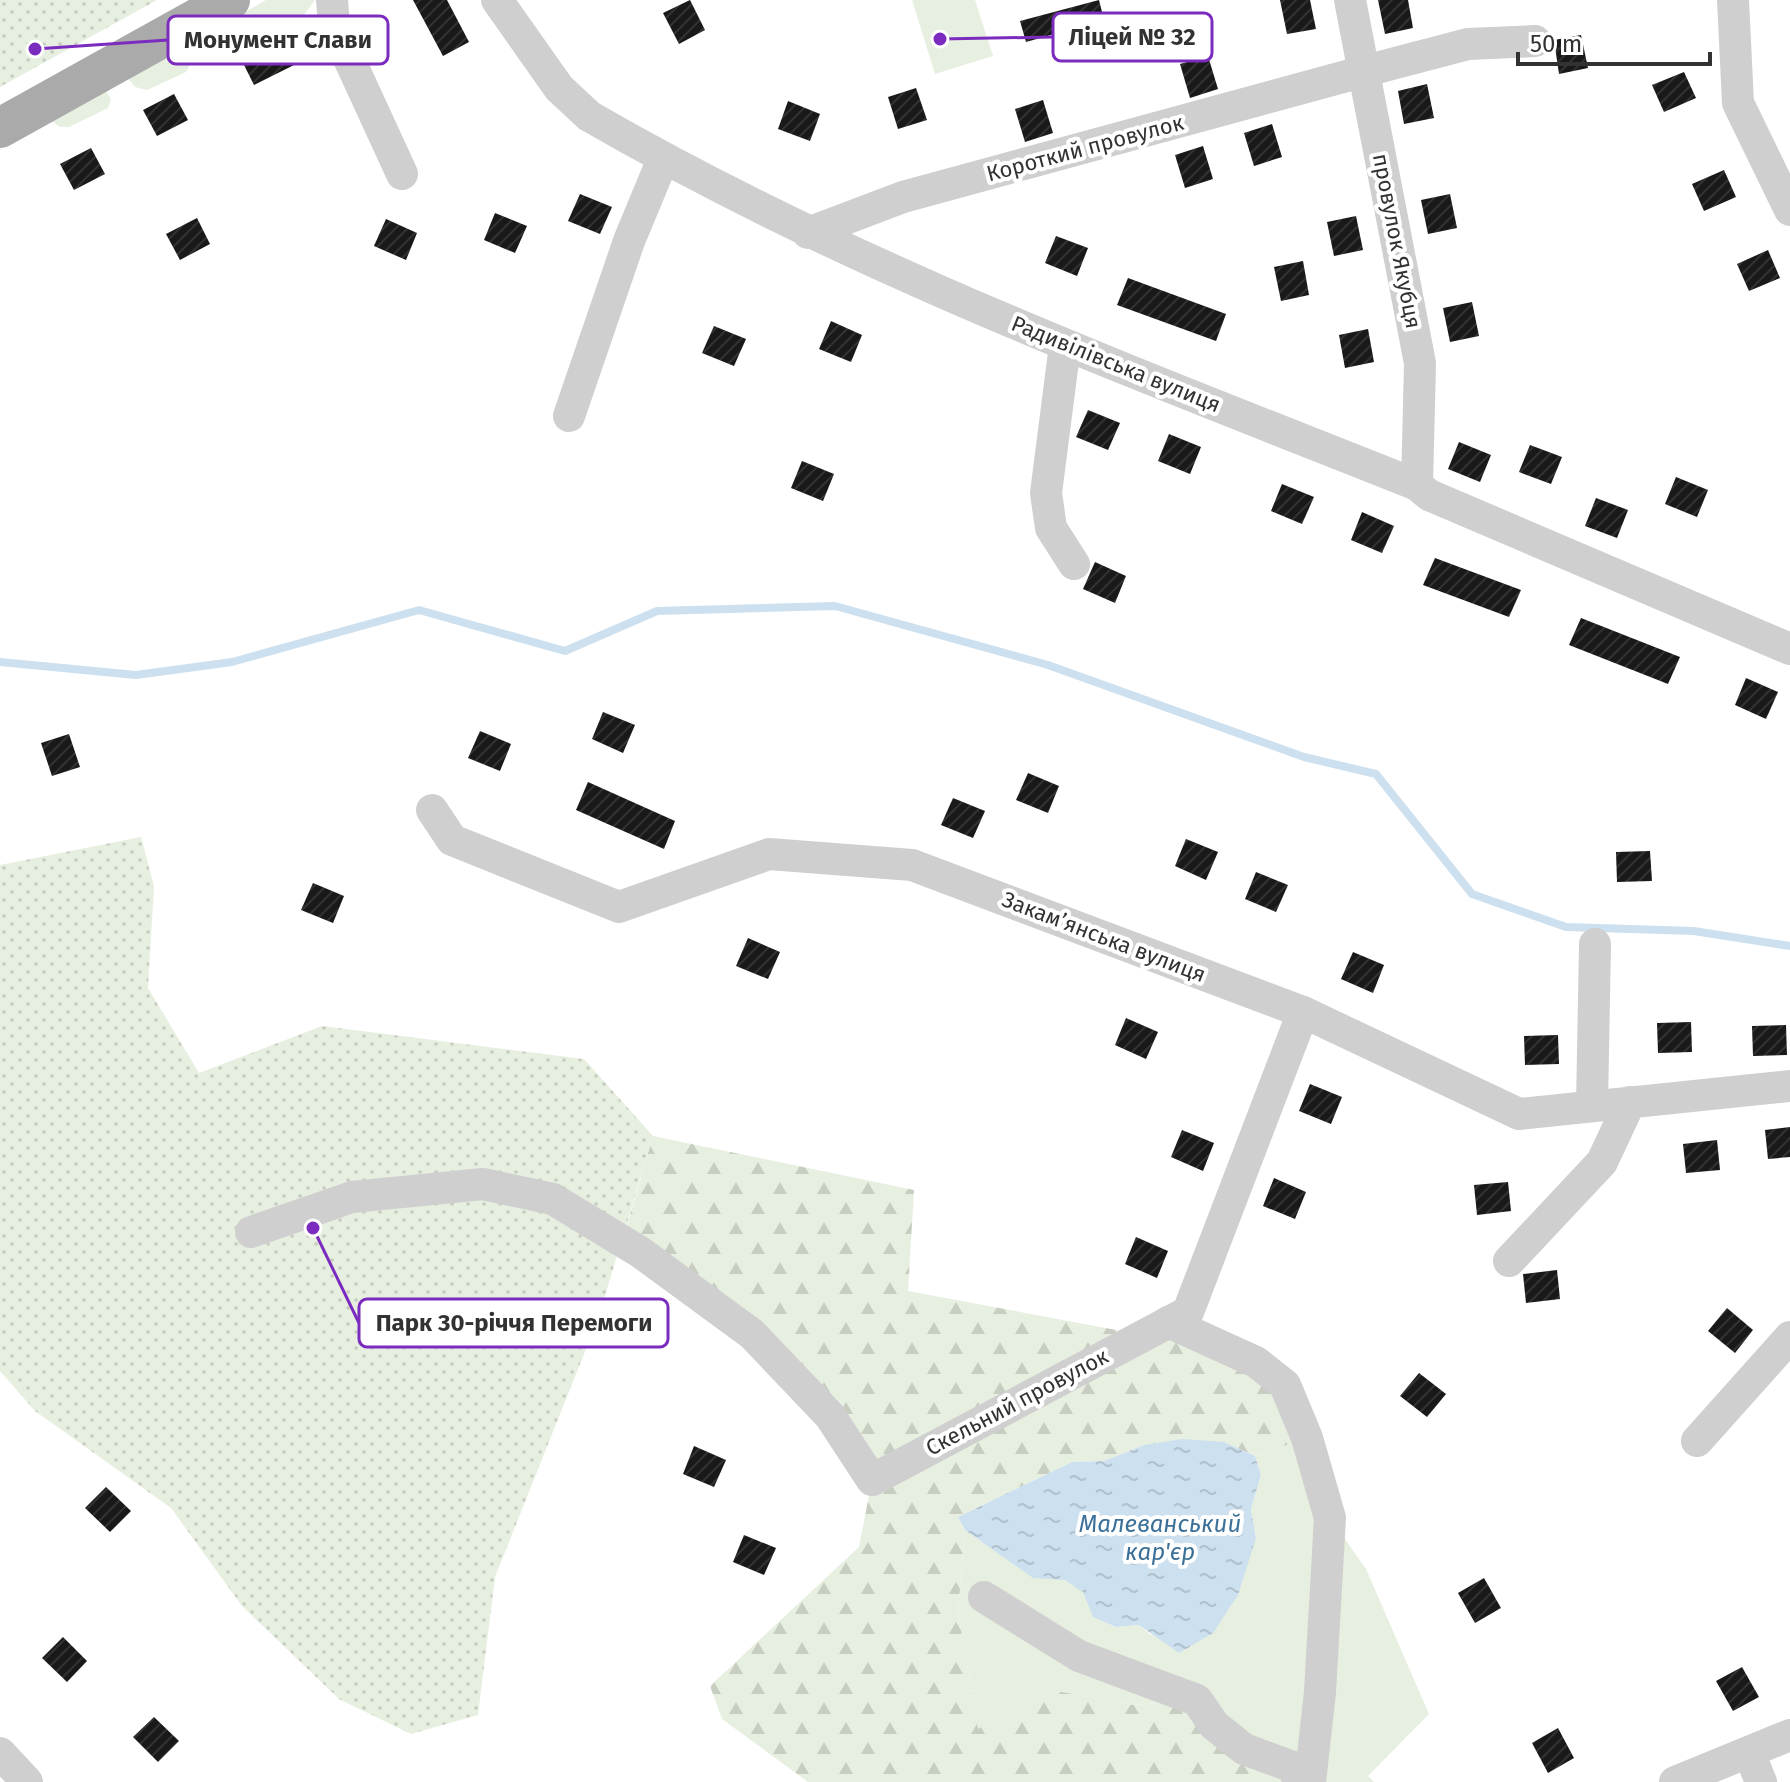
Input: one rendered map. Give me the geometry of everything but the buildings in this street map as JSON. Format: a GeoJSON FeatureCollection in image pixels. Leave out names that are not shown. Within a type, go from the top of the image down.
{"type":"FeatureCollection","features":[{"type":"Feature","properties":{"kind":"main road"},"geometry":{"type":"LineString","coordinates":[[0,109],[193,0]]}},
{"type":"Feature","properties":{"kind":"main road"},"geometry":{"type":"LineString","coordinates":[[0,128],[230,0]]}},
{"type":"Feature","properties":{"kind":"street"},"geometry":{"type":"LineString","coordinates":[[332,0],[334,26],[402,174]]}},
{"type":"Feature","properties":{"kind":"street","name":"Радивілівська вулиця"},"geometry":{"type":"LineString","coordinates":[[497,0],[559,88],[589,116],[663,159],[808,233],[1065,345],[1417,485],[1429,495],[1790,649]]}},
{"type":"Feature","properties":{"kind":"street","name":"провулок Якубця"},"geometry":{"type":"LineString","coordinates":[[1350,0],[1420,363],[1417,485]]}},
{"type":"Feature","properties":{"kind":"street"},"geometry":{"type":"LineString","coordinates":[[1733,0],[1738,103],[1790,210]]}},
{"type":"Feature","properties":{"kind":"street","name":"Короткий провулок"},"geometry":{"type":"LineString","coordinates":[[808,233],[903,197],[1365,71],[1468,44],[1535,41]]}},
{"type":"Feature","properties":{"kind":"street"},"geometry":{"type":"LineString","coordinates":[[569,416],[629,241],[663,159]]}},
{"type":"Feature","properties":{"kind":"street"},"geometry":{"type":"LineString","coordinates":[[1065,345],[1046,493],[1051,528],[1074,564]]}},
{"type":"Feature","properties":{"kind":"street","name":"Закамʼянська вулиця"},"geometry":{"type":"LineString","coordinates":[[432,810],[452,840],[619,907],[769,854],[912,865],[1303,1012],[1519,1114],[1790,1086]]}},
{"type":"Feature","properties":{"kind":"street"},"geometry":{"type":"LineString","coordinates":[[1592,1106],[1595,944]]}},
{"type":"Feature","properties":{"kind":"street","name":"Скельний провулок"},"geometry":{"type":"LineString","coordinates":[[251,1232],[352,1197],[483,1184],[553,1199],[622,1242],[752,1334],[830,1416],[872,1480],[1188,1312],[1303,1012]]}},
{"type":"Feature","properties":{"kind":"street"},"geometry":{"type":"LineString","coordinates":[[1509,1261],[1602,1162],[1630,1102]]}},
{"type":"Feature","properties":{"kind":"street"},"geometry":{"type":"LineString","coordinates":[[1168,1322],[1256,1362],[1285,1385],[1307,1438],[1330,1518],[1320,1692],[1310,1782]]}},
{"type":"Feature","properties":{"kind":"street"},"geometry":{"type":"LineString","coordinates":[[1697,1441],[1790,1337]]}},
{"type":"Feature","properties":{"kind":"street"},"geometry":{"type":"LineString","coordinates":[[984,1597],[1079,1656],[1197,1700],[1214,1725],[1244,1749],[1293,1767],[1299,1782]]}},
{"type":"Feature","properties":{"kind":"street"},"geometry":{"type":"LineString","coordinates":[[1675,1782],[1790,1735]]}},
{"type":"Feature","properties":{"kind":"street"},"geometry":{"type":"LineString","coordinates":[[1749,1752],[1761,1782]]}},
{"type":"Feature","properties":{"kind":"street"},"geometry":{"type":"LineString","coordinates":[[0,1753],[27,1782]]}},
{"type":"Feature","properties":{"kind":"green space"},"geometry":{"type":"Polygon","coordinates":[[[0,0],[157,0],[0,87],[0,0]]]}},
{"type":"Feature","properties":{"kind":"green space"},"geometry":{"type":"Polygon","coordinates":[[[266,0],[315,0],[304,15],[209,61],[197,40],[266,0]]]}},
{"type":"Feature","properties":{"kind":"green space"},"geometry":{"type":"Polygon","coordinates":[[[912,0],[975,0],[993,56],[935,74],[912,0]]]}},
{"type":"Feature","properties":{"kind":"green space"},"geometry":{"type":"Polygon","coordinates":[[[184,47],[191,63],[186,72],[147,90],[135,87],[128,78],[184,47]]]}},
{"type":"Feature","properties":{"kind":"green space"},"geometry":{"type":"Polygon","coordinates":[[[106,90],[111,100],[108,108],[69,127],[60,127],[52,121],[106,90]]]}},
{"type":"Feature","properties":{"kind":"green space"},"geometry":{"type":"Polygon","coordinates":[[[141,837],[154,886],[148,988],[199,1073],[322,1026],[584,1059],[653,1136],[598,1319],[495,1577],[478,1715],[411,1734],[339,1699],[242,1606],[171,1508],[35,1411],[0,1371],[0,865],[141,837]]]}},
{"type":"Feature","properties":{"kind":"green space"},"geometry":{"type":"Polygon","coordinates":[[[653,1136],[914,1190],[908,1291],[1143,1335],[1168,1322],[1256,1362],[1307,1438],[1255,1456],[1224,1442],[1144,1445],[1104,1461],[1072,1462],[958,1517],[965,1530],[958,1612],[978,1729],[1051,1690],[1133,1705],[1197,1700],[1299,1782],[808,1782],[722,1719],[710,1686],[859,1547],[872,1480],[830,1416],[622,1242],[653,1136]]]}},
{"type":"Feature","properties":{"kind":"green space"},"geometry":{"type":"Polygon","coordinates":[[[1307,1438],[1330,1518],[1366,1569],[1429,1714],[1368,1776],[1374,1782],[1299,1782],[1197,1700],[1133,1705],[1051,1690],[978,1730],[958,1612],[965,1530],[1033,1577],[1065,1579],[1084,1592],[1093,1617],[1116,1627],[1139,1625],[1151,1635],[1256,1538],[1251,1509],[1261,1475],[1255,1456],[1307,1438]]]}},
{"type":"Feature","properties":{"kind":"water","name":"Малеванський кар'єр"},"geometry":{"type":"Polygon","coordinates":[[[1183,1439],[1224,1442],[1255,1456],[1261,1475],[1251,1509],[1256,1538],[1238,1595],[1213,1633],[1179,1653],[1139,1625],[1116,1627],[1093,1617],[1083,1592],[1065,1580],[1033,1578],[965,1530],[958,1517],[1072,1462],[1104,1461],[1144,1445],[1183,1439]]]}},
{"type":"Feature","properties":{"kind":"waterway"},"geometry":{"type":"LineString","coordinates":[[0,662],[136,675],[232,662],[419,610],[565,651],[657,611],[835,606],[1048,665],[1304,757],[1376,774],[1472,894],[1566,927],[1694,931],[1790,946]]}},
{"type":"Feature","properties":{"kind":"place","name":"Ліцей № 32"},"geometry":{"type":"Point","coordinates":[940,39]}},
{"type":"Feature","properties":{"kind":"place","name":"Монумент Слави"},"geometry":{"type":"Point","coordinates":[35,49]}},
{"type":"Feature","properties":{"kind":"place","name":"Парк 30-річчя Перемоги"},"geometry":{"type":"Point","coordinates":[313,1228]}}]}
